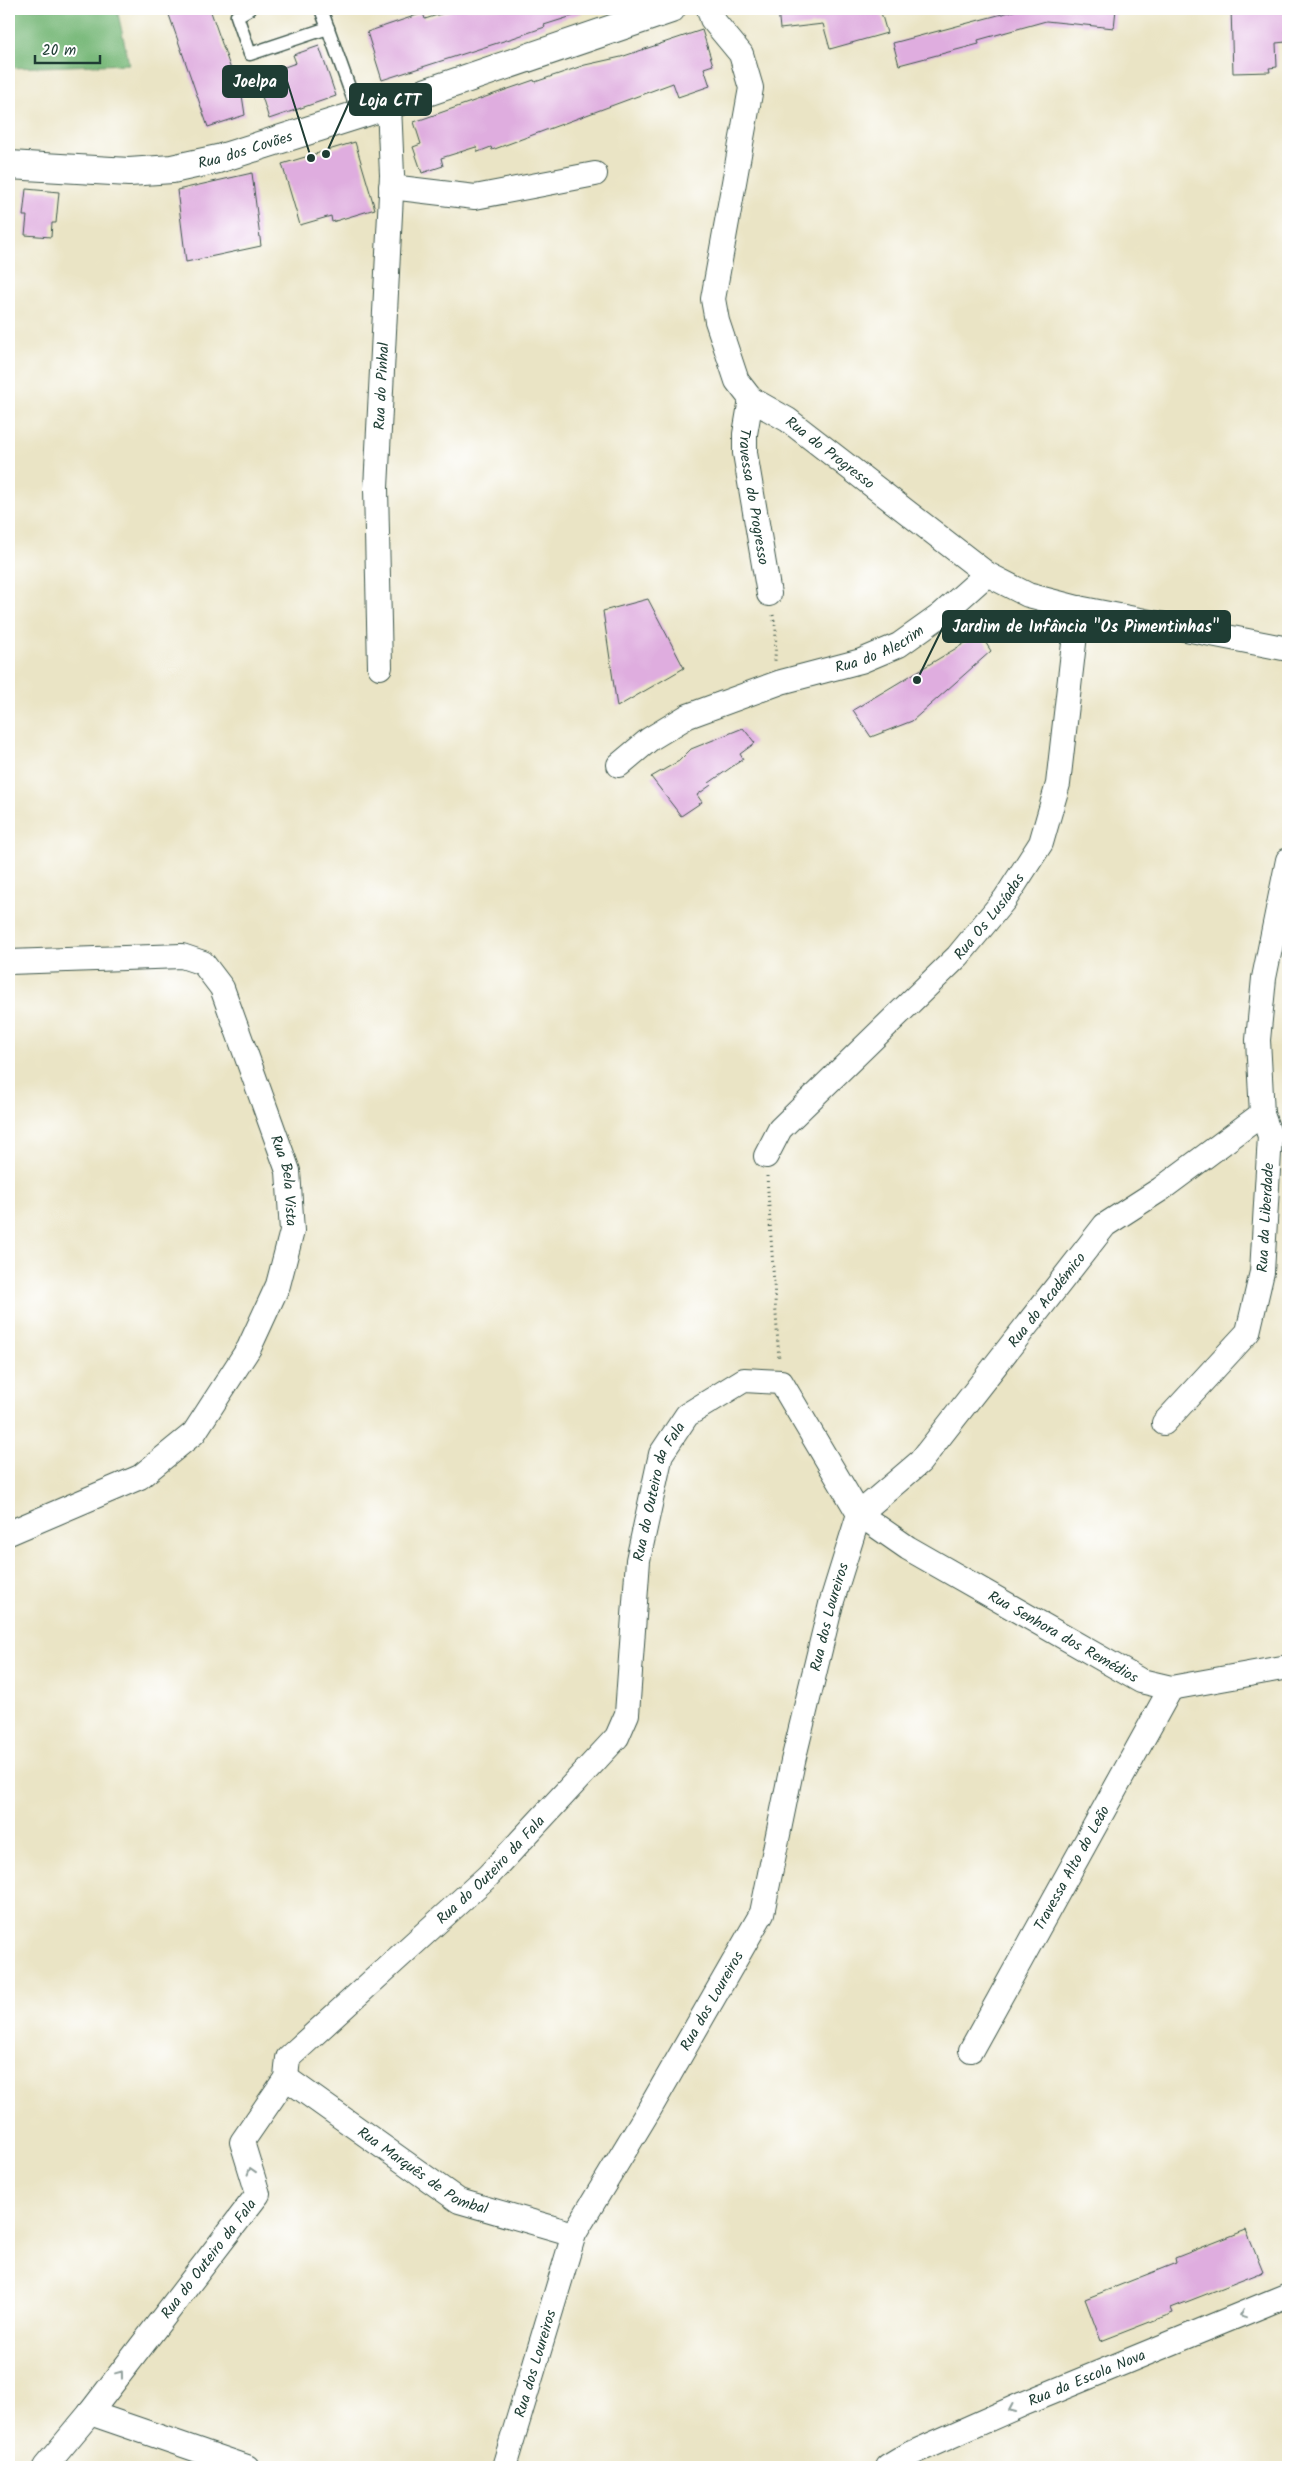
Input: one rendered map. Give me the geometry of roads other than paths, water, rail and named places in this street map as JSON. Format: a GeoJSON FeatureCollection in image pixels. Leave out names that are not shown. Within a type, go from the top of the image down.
{"type":"FeatureCollection","features":[{"type":"Feature","properties":{"kind":"street","name":"Rua dos Covões"},"geometry":{"type":"LineString","coordinates":[[9,165],[82,171],[129,172],[172,169],[218,159],[389,106],[671,9]]}},
{"type":"Feature","properties":{"kind":"street","name":"Rua do Progresso"},"geometry":{"type":"LineString","coordinates":[[709,9],[712,19],[741,54],[751,88],[713,299],[717,320],[737,381],[751,400],[788,420],[986,574],[1028,595],[1078,608],[1288,648]]}},
{"type":"Feature","properties":{"kind":"street","name":"Rua do Pinhal"},"geometry":{"type":"LineString","coordinates":[[380,667],[376,488],[391,187],[389,106]]}},
{"type":"Feature","properties":{"kind":"street"},"geometry":{"type":"LineString","coordinates":[[391,187],[475,196],[595,174]]}},
{"type":"Feature","properties":{"kind":"street","name":"Travessa do Progresso"},"geometry":{"type":"LineString","coordinates":[[751,400],[744,434],[745,453],[769,594]]}},
{"type":"Feature","properties":{"kind":"street","name":"Rua do Alecrim"},"geometry":{"type":"LineString","coordinates":[[619,765],[650,739],[688,716],[781,682],[862,661],[899,645],[941,615],[986,574]]}},
{"type":"Feature","properties":{"kind":"street","name":"Rua Os Lusíadas"},"geometry":{"type":"LineString","coordinates":[[766,1156],[780,1129],[958,956],[1005,899],[1041,843],[1058,784],[1078,608]]}},
{"type":"Feature","properties":{"kind":"street","name":"Rua da Liberdade"},"geometry":{"type":"LineString","coordinates":[[1164,1423],[1248,1332],[1262,1272],[1270,1136],[1262,1114],[1258,1040],[1264,978],[1288,860]]}},
{"type":"Feature","properties":{"kind":"street","name":"Rua Bela Vista"},"geometry":{"type":"LineString","coordinates":[[9,962],[182,956],[203,963],[222,988],[288,1171],[292,1231],[278,1285],[249,1348],[194,1434],[140,1477],[9,1532]]}},
{"type":"Feature","properties":{"kind":"street","name":"Rua do Académico"},"geometry":{"type":"LineString","coordinates":[[858,1514],[920,1462],[1104,1225],[1161,1189],[1262,1114]]}},
{"type":"Feature","properties":{"kind":"street","name":"Rua do Outeiro da Fala"},"geometry":{"type":"LineString","coordinates":[[45,2467],[90,2413],[258,2194],[242,2142],[286,2078],[288,2058],[488,1876],[617,1737],[627,1714],[638,1560],[661,1454],[687,1415],[744,1380],[781,1382],[858,1514]]}},
{"type":"Feature","properties":{"kind":"street","name":"Rua Senhora dos Remédios"},"geometry":{"type":"LineString","coordinates":[[858,1514],[908,1548],[1141,1682],[1171,1688],[1288,1667]]}},
{"type":"Feature","properties":{"kind":"street","name":"Rua dos Loureiros"},"geometry":{"type":"LineString","coordinates":[[504,2467],[574,2234],[649,2110],[762,1913],[795,1752],[832,1604],[858,1514]]}},
{"type":"Feature","properties":{"kind":"street","name":"Travessa Alto do Leão"},"geometry":{"type":"LineString","coordinates":[[972,2050],[1171,1688]]}},
{"type":"Feature","properties":{"kind":"street","name":"Rua Marquês de Pombal"},"geometry":{"type":"LineString","coordinates":[[286,2078],[459,2201],[574,2234]]}},
{"type":"Feature","properties":{"kind":"street","name":"Rua da Escola Nova"},"geometry":{"type":"LineString","coordinates":[[888,2467],[908,2454],[1023,2404],[1288,2295]]}},
{"type":"Feature","properties":{"kind":"street"},"geometry":{"type":"LineString","coordinates":[[90,2413],[247,2467]]}},
{"type":"Feature","properties":{"kind":"lane"},"geometry":{"type":"LineString","coordinates":[[249,9],[237,16],[250,54],[328,28]]}},
{"type":"Feature","properties":{"kind":"lane"},"geometry":{"type":"LineString","coordinates":[[321,9],[359,115]]}},
{"type":"Feature","properties":{"kind":"place","name":"Loja CTT"},"geometry":{"type":"Point","coordinates":[326,154]}},
{"type":"Feature","properties":{"kind":"place","name":"Joelpa"},"geometry":{"type":"Point","coordinates":[311,158]}},
{"type":"Feature","properties":{"kind":"place","name":"Jardim de Infância \"Os Pimentinhas\""},"geometry":{"type":"Point","coordinates":[917,680]}}]}
